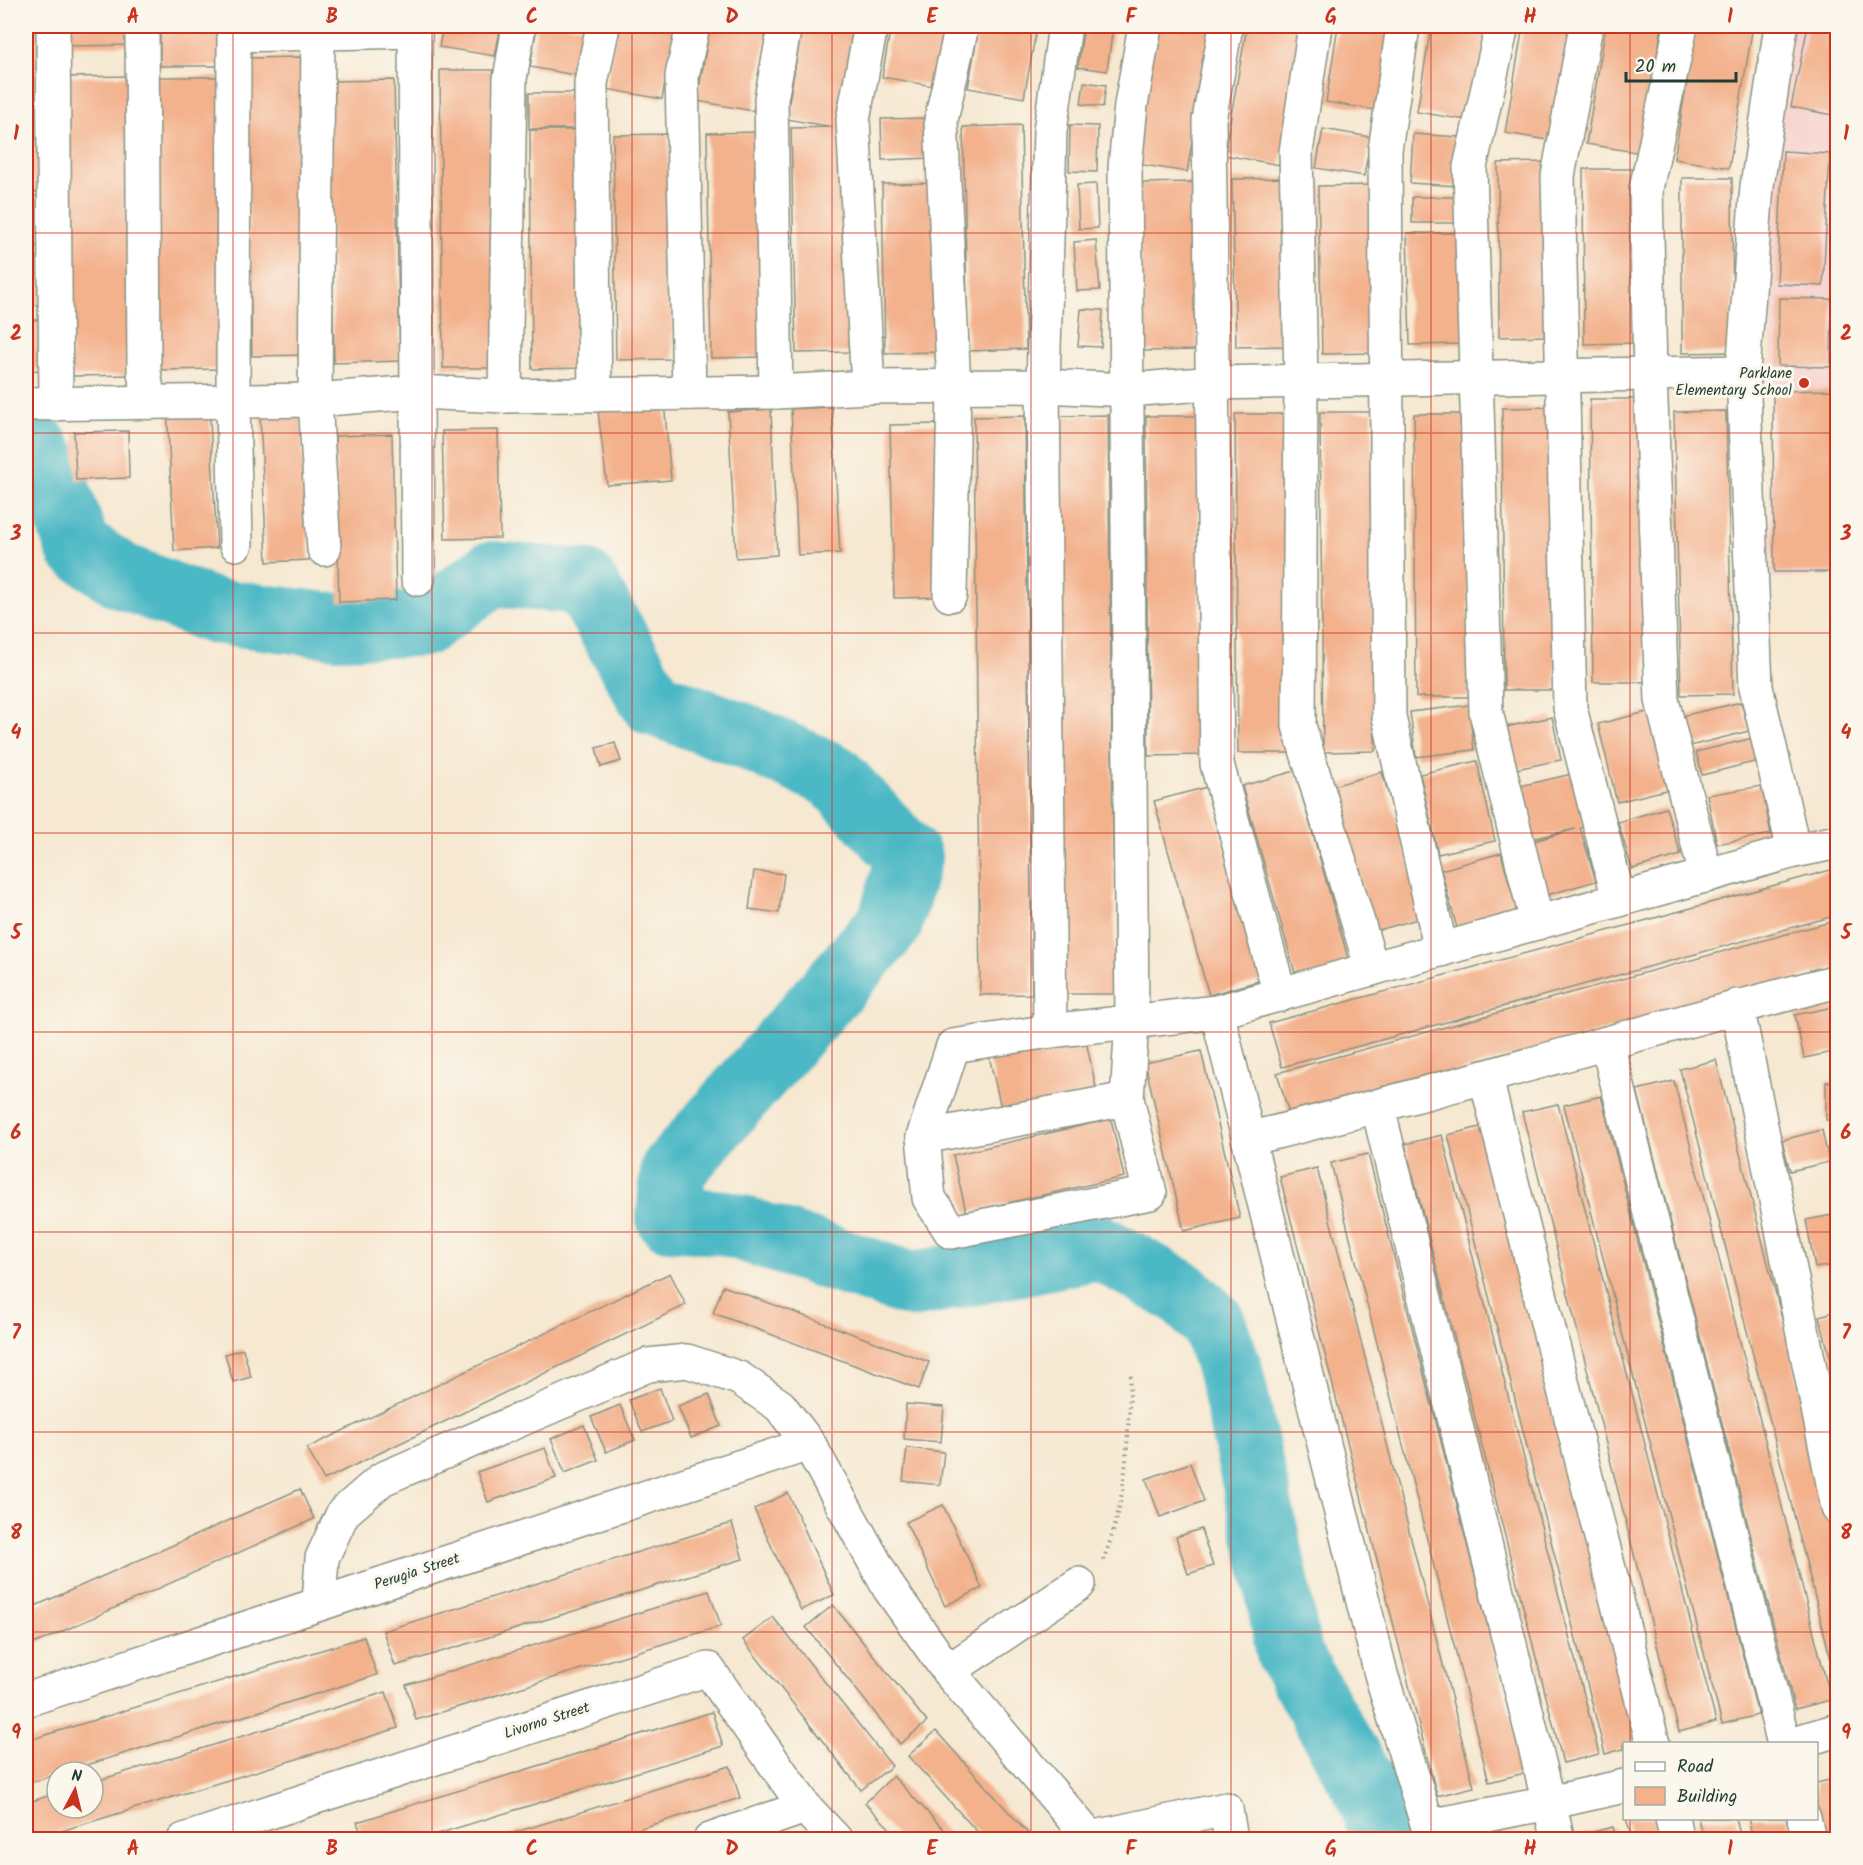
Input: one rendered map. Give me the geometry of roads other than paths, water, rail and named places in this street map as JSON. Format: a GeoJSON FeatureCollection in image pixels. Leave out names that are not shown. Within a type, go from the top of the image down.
{"type":"FeatureCollection","features":[{"type":"Feature","properties":{"kind":"street"},"geometry":{"type":"LineString","coordinates":[[54,26],[41,404],[315,400],[416,392],[505,396],[776,392],[868,387],[1043,386],[1129,390],[1214,383],[1743,372]]}},
{"type":"Feature","properties":{"kind":"street"},"geometry":{"type":"LineString","coordinates":[[142,26],[144,372],[149,402]]}},
{"type":"Feature","properties":{"kind":"street"},"geometry":{"type":"LineString","coordinates":[[505,396],[510,80],[519,26]]}},
{"type":"Feature","properties":{"kind":"street"},"geometry":{"type":"LineString","coordinates":[[595,395],[591,83],[603,26]]}},
{"type":"Feature","properties":{"kind":"street"},"geometry":{"type":"LineString","coordinates":[[689,393],[682,76],[693,26]]}},
{"type":"Feature","properties":{"kind":"street"},"geometry":{"type":"LineString","coordinates":[[776,392],[771,99],[785,26]]}},
{"type":"Feature","properties":{"kind":"street"},"geometry":{"type":"LineString","coordinates":[[868,387],[853,120],[871,26]]}},
{"type":"Feature","properties":{"kind":"street"},"geometry":{"type":"LineString","coordinates":[[950,595],[954,388],[941,120],[962,26]]}},
{"type":"Feature","properties":{"kind":"street"},"geometry":{"type":"LineString","coordinates":[[1050,1031],[1043,386],[1050,131],[1065,26]]}},
{"type":"Feature","properties":{"kind":"street"},"geometry":{"type":"LineString","coordinates":[[1145,26],[1131,105],[1125,166],[1129,390],[1128,767],[1132,1022],[1127,1099],[1150,1193],[951,1232],[929,1198],[923,1137],[953,1046],[1050,1031],[1132,1022],[1217,1012],[1794,851],[1838,842]]}},
{"type":"Feature","properties":{"kind":"street"},"geometry":{"type":"LineString","coordinates":[[1226,26],[1209,120],[1217,764],[1280,995]]}},
{"type":"Feature","properties":{"kind":"street"},"geometry":{"type":"LineString","coordinates":[[1315,26],[1296,152],[1301,381],[1299,726],[1372,969]]}},
{"type":"Feature","properties":{"kind":"street"},"geometry":{"type":"LineString","coordinates":[[1403,26],[1385,150],[1389,717],[1441,950]]}},
{"type":"Feature","properties":{"kind":"street"},"geometry":{"type":"LineString","coordinates":[[1502,26],[1470,167],[1486,712],[1537,923]]}},
{"type":"Feature","properties":{"kind":"street"},"geometry":{"type":"LineString","coordinates":[[1586,26],[1558,176],[1570,708],[1619,900]]}},
{"type":"Feature","properties":{"kind":"street"},"geometry":{"type":"LineString","coordinates":[[1681,26],[1646,189],[1650,374],[1662,700],[1706,876]]}},
{"type":"Feature","properties":{"kind":"street"},"geometry":{"type":"LineString","coordinates":[[1781,26],[1757,186],[1743,372],[1756,687],[1794,851]]}},
{"type":"Feature","properties":{"kind":"street"},"geometry":{"type":"LineString","coordinates":[[236,543],[233,400],[234,30],[318,34],[415,28],[418,579]]}},
{"type":"Feature","properties":{"kind":"street"},"geometry":{"type":"LineString","coordinates":[[318,34],[315,400],[324,549]]}},
{"type":"Feature","properties":{"kind":"street"},"geometry":{"type":"LineString","coordinates":[[1248,1139],[1378,1108],[1737,1006],[1838,981]]}},
{"type":"Feature","properties":{"kind":"street"},"geometry":{"type":"LineString","coordinates":[[1737,1006],[1838,1508]]}},
{"type":"Feature","properties":{"kind":"street"},"geometry":{"type":"LineString","coordinates":[[1217,1012],[1381,1674],[1430,1833],[1623,1786]]}},
{"type":"Feature","properties":{"kind":"street"},"geometry":{"type":"LineString","coordinates":[[1606,1043],[1785,1742]]}},
{"type":"Feature","properties":{"kind":"street"},"geometry":{"type":"LineString","coordinates":[[1486,1079],[1653,1742]]}},
{"type":"Feature","properties":{"kind":"street"},"geometry":{"type":"LineString","coordinates":[[923,1137],[1127,1099]]}},
{"type":"Feature","properties":{"kind":"street"},"geometry":{"type":"LineString","coordinates":[[1378,1108],[1558,1839]]}},
{"type":"Feature","properties":{"kind":"street"},"geometry":{"type":"LineString","coordinates":[[319,1604],[322,1558],[343,1513],[382,1479],[648,1365],[687,1361],[739,1377],[780,1406],[809,1444],[889,1588],[948,1671],[1090,1839],[1229,1824]]}},
{"type":"Feature","properties":{"kind":"street","name":"Perugia Street"},"geometry":{"type":"LineString","coordinates":[[26,1700],[809,1444]]}},
{"type":"Feature","properties":{"kind":"street"},"geometry":{"type":"LineString","coordinates":[[948,1671],[1079,1584]]}},
{"type":"Feature","properties":{"kind":"street","name":"Livorno Street"},"geometry":{"type":"LineString","coordinates":[[184,1839],[708,1669],[805,1807],[836,1839]]}},
{"type":"Feature","properties":{"kind":"street"},"geometry":{"type":"LineString","coordinates":[[1794,1742],[1838,1730]]}},
{"type":"Feature","properties":{"kind":"street"},"geometry":{"type":"LineString","coordinates":[[710,1839],[805,1807]]}},
{"type":"Feature","properties":{"kind":"street"},"geometry":{"type":"LineString","coordinates":[[1672,1820],[1677,1839]]}},
{"type":"Feature","properties":{"kind":"street"},"geometry":{"type":"LineString","coordinates":[[1804,1820],[1809,1839]]}},
{"type":"Feature","properties":{"kind":"waterway"},"geometry":{"type":"LineString","coordinates":[[26,432],[49,466],[78,547],[120,575],[213,611],[337,626],[423,624],[491,574],[584,582],[653,703],[747,737],[833,776],[909,857],[890,923],[673,1170],[669,1218],[726,1223],[912,1285],[1099,1247],[1182,1293],[1213,1323],[1230,1370],[1274,1571],[1289,1654],[1370,1796],[1383,1840]]}},
{"type":"Feature","properties":{"kind":"place","name":"Parklane Elementary School"},"geometry":{"type":"Point","coordinates":[1804,383]}}]}
